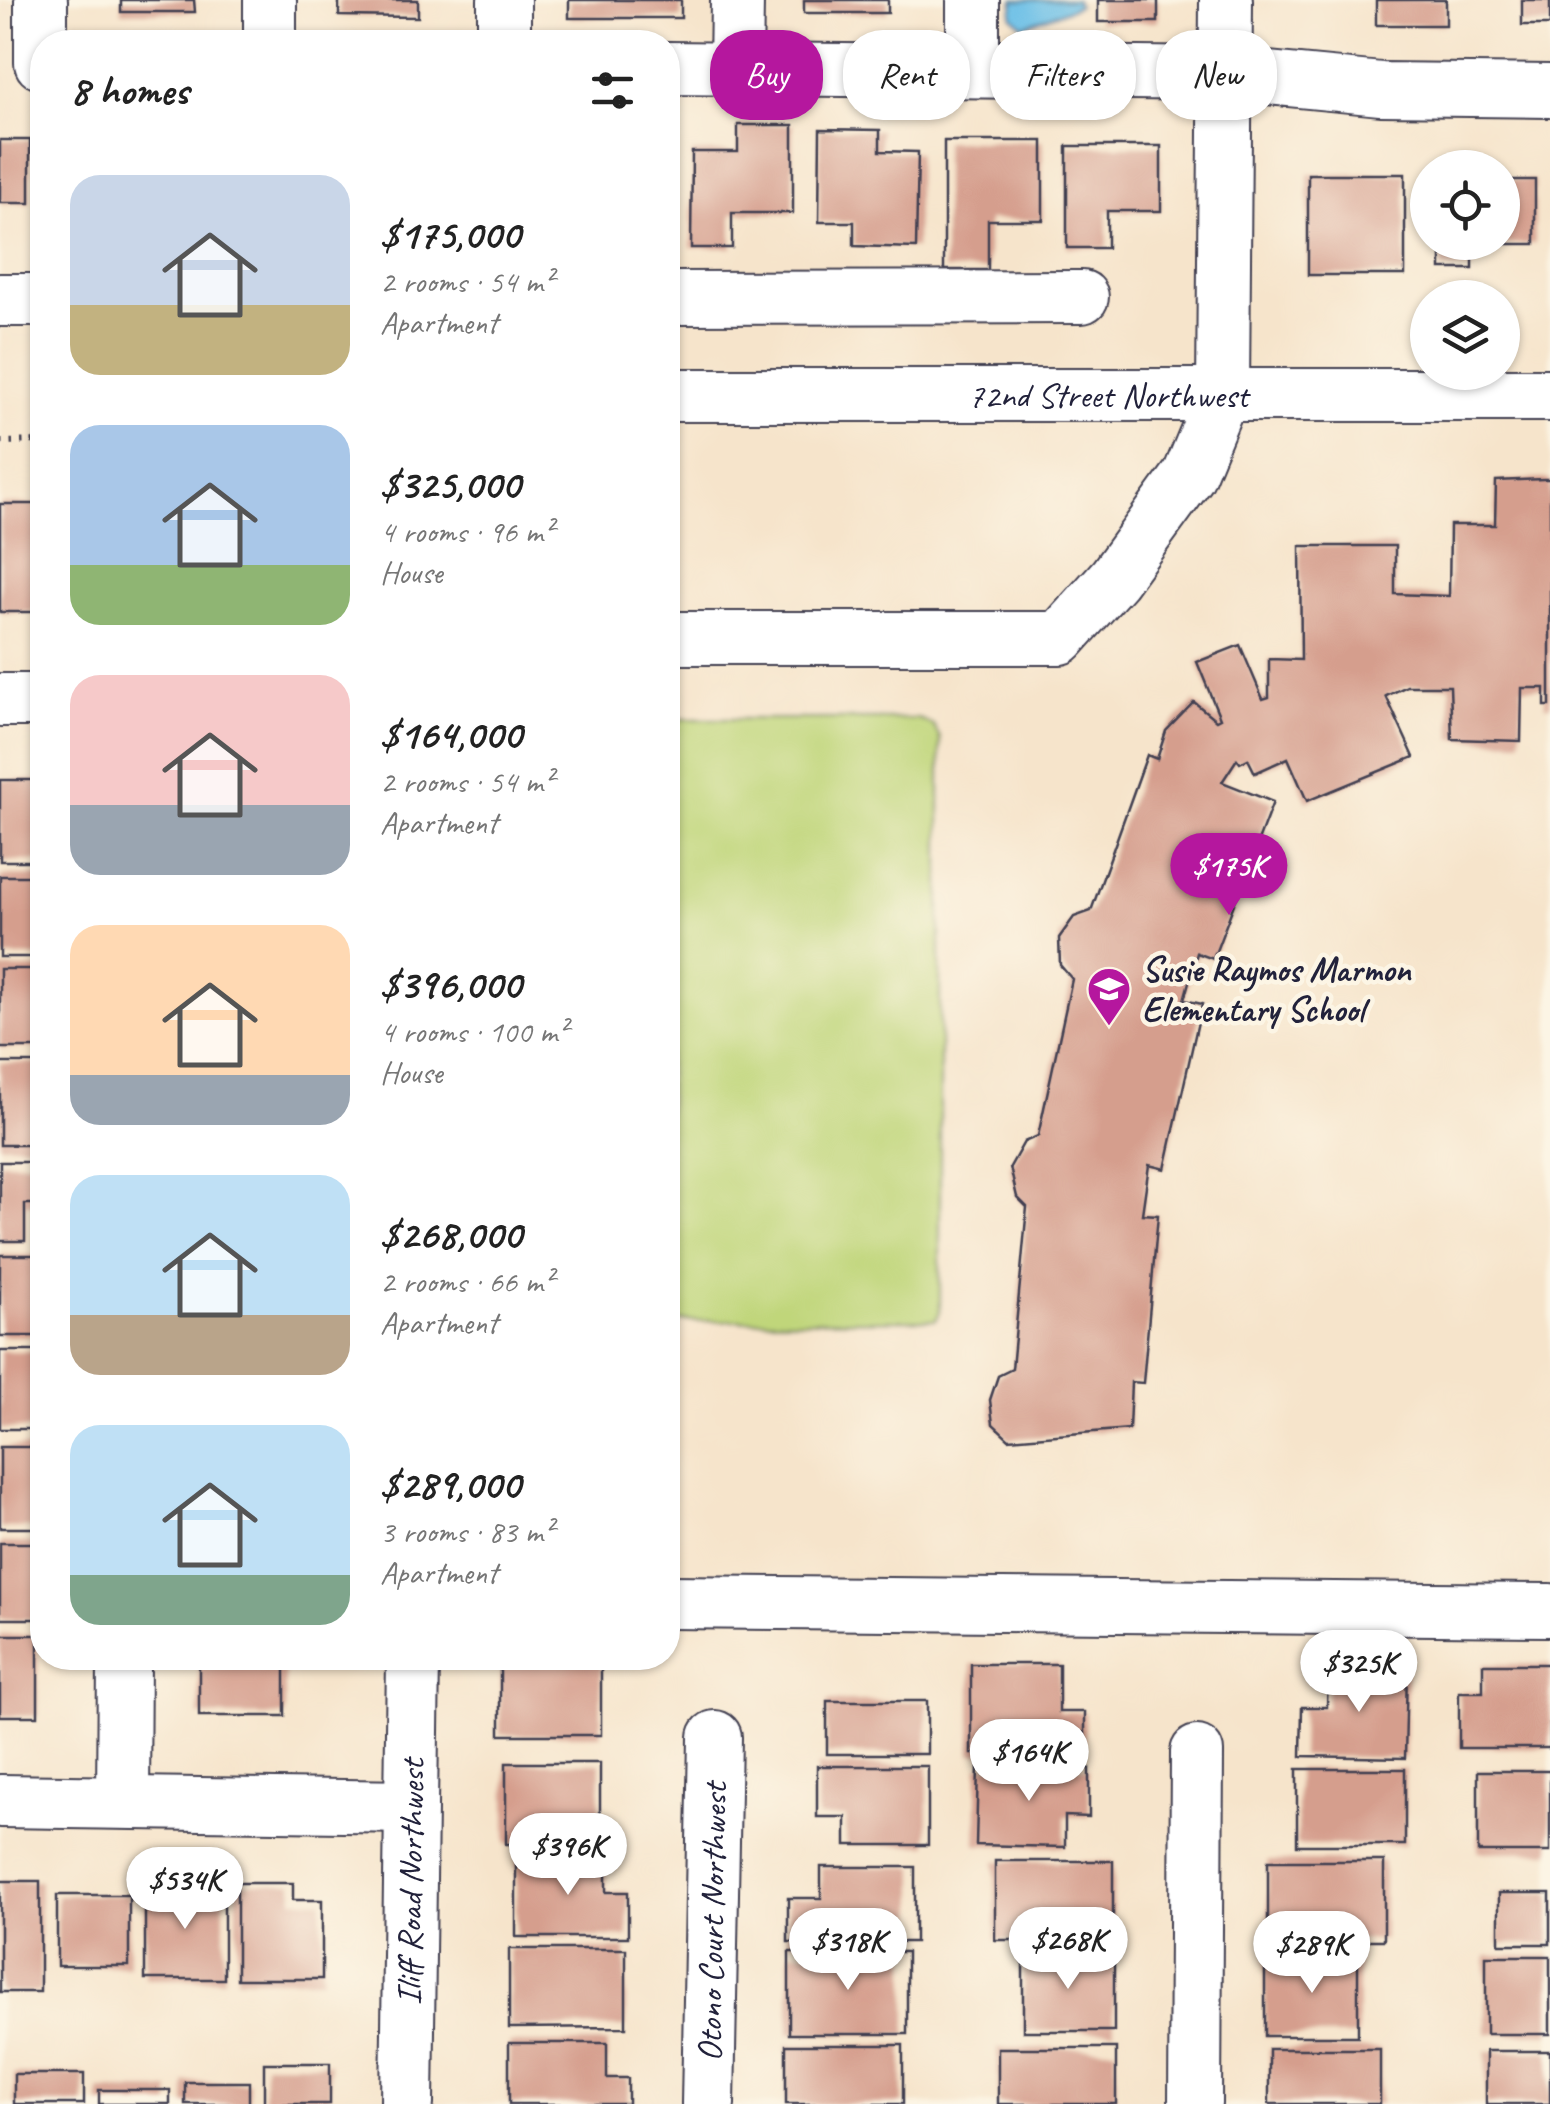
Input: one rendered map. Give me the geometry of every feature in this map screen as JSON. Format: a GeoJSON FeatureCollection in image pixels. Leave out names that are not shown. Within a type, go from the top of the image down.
{"type":"FeatureCollection","features":[{"type":"Feature","properties":{"kind":"street"},"geometry":{"type":"LineString","coordinates":[[35,30],[41,0]]}},
{"type":"Feature","properties":{"kind":"street"},"geometry":{"type":"LineString","coordinates":[[270,0],[270,30]]}},
{"type":"Feature","properties":{"kind":"street"},"geometry":{"type":"LineString","coordinates":[[504,0],[504,30]]}},
{"type":"Feature","properties":{"kind":"street"},"geometry":{"type":"LineString","coordinates":[[737,0],[737,30]]}},
{"type":"Feature","properties":{"kind":"street"},"geometry":{"type":"LineString","coordinates":[[973,70],[974,0]]}},
{"type":"Feature","properties":{"kind":"street"},"geometry":{"type":"LineString","coordinates":[[1226,0],[1226,30]]}},
{"type":"Feature","properties":{"kind":"street"},"geometry":{"type":"LineString","coordinates":[[680,68],[710,69]]}},
{"type":"Feature","properties":{"kind":"street"},"geometry":{"type":"LineString","coordinates":[[823,69],[1156,73]]}},
{"type":"Feature","properties":{"kind":"street"},"geometry":{"type":"LineString","coordinates":[[1277,79],[1381,90],[1550,91]]}},
{"type":"Feature","properties":{"kind":"street"},"geometry":{"type":"LineString","coordinates":[[680,638],[1060,638],[1114,578],[1189,476],[1222,393],[1225,120]]}},
{"type":"Feature","properties":{"kind":"street"},"geometry":{"type":"LineString","coordinates":[[680,298],[1082,297]]}},
{"type":"Feature","properties":{"kind":"street"},"geometry":{"type":"LineString","coordinates":[[0,300],[30,300]]}},
{"type":"Feature","properties":{"kind":"street","name":"72nd Street Northwest"},"geometry":{"type":"LineString","coordinates":[[680,396],[1550,394]]}},
{"type":"Feature","properties":{"kind":"street"},"geometry":{"type":"LineString","coordinates":[[0,700],[30,700]]}},
{"type":"Feature","properties":{"kind":"street"},"geometry":{"type":"LineString","coordinates":[[680,1602],[1550,1610]]}},
{"type":"Feature","properties":{"kind":"street"},"geometry":{"type":"LineString","coordinates":[[122,1801],[124,1670]]}},
{"type":"Feature","properties":{"kind":"street","name":"Iliff Road Northwest"},"geometry":{"type":"LineString","coordinates":[[407,2104],[412,1670]]}},
{"type":"Feature","properties":{"kind":"street","name":"Otono Court Northwest"},"geometry":{"type":"LineString","coordinates":[[708,2104],[715,1737]]}},
{"type":"Feature","properties":{"kind":"street"},"geometry":{"type":"LineString","coordinates":[[1194,2104],[1197,1752]]}},
{"type":"Feature","properties":{"kind":"street"},"geometry":{"type":"LineString","coordinates":[[0,1801],[410,1808]]}},
{"type":"Feature","properties":{"kind":"path"},"geometry":{"type":"LineString","coordinates":[[0,442],[30,442]]}},
{"type":"Feature","properties":{"kind":"green space"},"geometry":{"type":"Polygon","coordinates":[[[680,719],[919,719],[933,725],[940,738],[940,1312],[936,1320],[680,1321],[680,719]]]}},
{"type":"Feature","properties":{"kind":"water"},"geometry":{"type":"Polygon","coordinates":[[[1014,0],[1076,0],[1078,6],[1024,26],[1012,16],[1014,0]]]}},
{"type":"Feature","properties":{"kind":"building"},"geometry":{"type":"Polygon","coordinates":[[[121,0],[194,0],[195,12],[121,12],[121,0]]]}},
{"type":"Feature","properties":{"kind":"building"},"geometry":{"type":"Polygon","coordinates":[[[339,0],[418,0],[418,17],[339,16],[339,0]]]}},
{"type":"Feature","properties":{"kind":"building"},"geometry":{"type":"Polygon","coordinates":[[[569,0],[681,0],[681,18],[569,18],[569,0]]]}},
{"type":"Feature","properties":{"kind":"building"},"geometry":{"type":"Polygon","coordinates":[[[804,0],[888,0],[888,13],[804,13],[804,0]]]}},
{"type":"Feature","properties":{"kind":"building"},"geometry":{"type":"Polygon","coordinates":[[[1098,0],[1158,0],[1158,22],[1098,22],[1098,0]]]}},
{"type":"Feature","properties":{"kind":"building"},"geometry":{"type":"Polygon","coordinates":[[[1376,0],[1446,0],[1446,25],[1376,25],[1376,0]]]}},
{"type":"Feature","properties":{"kind":"building"},"geometry":{"type":"Polygon","coordinates":[[[1522,0],[1550,0],[1550,25],[1522,25],[1522,0]]]}},
{"type":"Feature","properties":{"kind":"building"},"geometry":{"type":"Polygon","coordinates":[[[738,125],[793,125],[793,213],[732,213],[732,248],[691,248],[692,152],[738,152],[738,125]]]}},
{"type":"Feature","properties":{"kind":"building"},"geometry":{"type":"Polygon","coordinates":[[[820,129],[880,130],[880,151],[918,152],[916,248],[854,246],[854,222],[819,222],[820,129]]]}},
{"type":"Feature","properties":{"kind":"building"},"geometry":{"type":"Polygon","coordinates":[[[0,140],[30,140],[30,203],[0,203],[0,140]]]}},
{"type":"Feature","properties":{"kind":"building"},"geometry":{"type":"Polygon","coordinates":[[[944,141],[1043,141],[1043,220],[988,220],[988,270],[944,270],[944,141]]]}},
{"type":"Feature","properties":{"kind":"building"},"geometry":{"type":"Polygon","coordinates":[[[1067,146],[1161,146],[1161,211],[1107,211],[1107,248],[1067,248],[1067,146]]]}},
{"type":"Feature","properties":{"kind":"building"},"geometry":{"type":"Polygon","coordinates":[[[1308,174],[1405,174],[1405,275],[1308,275],[1308,174]]]}},
{"type":"Feature","properties":{"kind":"building"},"geometry":{"type":"Polygon","coordinates":[[[1520,180],[1535,180],[1535,244],[1520,244],[1520,180]]]}},
{"type":"Feature","properties":{"kind":"building"},"geometry":{"type":"Polygon","coordinates":[[[1441,260],[1473,260],[1473,269],[1441,269],[1441,260]]]}},
{"type":"Feature","properties":{"kind":"building"},"geometry":{"type":"Polygon","coordinates":[[[1550,479],[1550,706],[1545,706],[1545,688],[1522,688],[1521,741],[1452,739],[1450,686],[1407,686],[1386,696],[1414,757],[1307,801],[1288,758],[1255,773],[1248,759],[1240,763],[1237,759],[1222,782],[1273,802],[1213,959],[1197,953],[1184,1000],[1202,1004],[1165,1169],[1149,1165],[1142,1214],[1158,1215],[1143,1383],[1131,1382],[1129,1429],[1009,1439],[993,1424],[990,1400],[998,1376],[1012,1369],[1027,1207],[1017,1197],[1010,1167],[1024,1142],[1038,1136],[1072,979],[1060,965],[1059,938],[1074,917],[1091,911],[1147,755],[1157,759],[1166,731],[1194,702],[1216,720],[1220,718],[1197,662],[1240,645],[1263,699],[1269,697],[1269,659],[1301,660],[1300,546],[1395,546],[1395,594],[1449,596],[1450,525],[1495,525],[1496,481],[1550,479]]]}},
{"type":"Feature","properties":{"kind":"building"},"geometry":{"type":"Polygon","coordinates":[[[0,504],[30,504],[30,612],[0,612],[0,504]]]}},
{"type":"Feature","properties":{"kind":"building"},"geometry":{"type":"Polygon","coordinates":[[[0,780],[30,780],[30,861],[0,861],[0,780]]]}},
{"type":"Feature","properties":{"kind":"building"},"geometry":{"type":"Polygon","coordinates":[[[0,876],[30,876],[30,957],[0,957],[0,876]]]}},
{"type":"Feature","properties":{"kind":"building"},"geometry":{"type":"Polygon","coordinates":[[[0,969],[30,969],[30,1048],[0,1048],[0,969]]]}},
{"type":"Feature","properties":{"kind":"building"},"geometry":{"type":"Polygon","coordinates":[[[0,1063],[30,1063],[30,1145],[0,1145],[0,1063]]]}},
{"type":"Feature","properties":{"kind":"building"},"geometry":{"type":"Polygon","coordinates":[[[0,1162],[30,1162],[25,1241],[0,1241],[0,1162]]]}},
{"type":"Feature","properties":{"kind":"building"},"geometry":{"type":"Polygon","coordinates":[[[0,1255],[30,1255],[30,1336],[0,1336],[0,1255]]]}},
{"type":"Feature","properties":{"kind":"building"},"geometry":{"type":"Polygon","coordinates":[[[0,1351],[30,1351],[30,1429],[0,1429],[0,1351]]]}},
{"type":"Feature","properties":{"kind":"building"},"geometry":{"type":"Polygon","coordinates":[[[0,1447],[30,1447],[30,1528],[0,1528],[0,1447]]]}},
{"type":"Feature","properties":{"kind":"building"},"geometry":{"type":"Polygon","coordinates":[[[0,1543],[30,1543],[30,1619],[0,1619],[0,1543]]]}},
{"type":"Feature","properties":{"kind":"building"},"geometry":{"type":"Polygon","coordinates":[[[0,1635],[30,1635],[30,1670],[38,1670],[38,1716],[0,1716],[0,1635]]]}},
{"type":"Feature","properties":{"kind":"building"},"geometry":{"type":"Polygon","coordinates":[[[971,1664],[1059,1664],[1059,1712],[1085,1712],[1085,1754],[971,1754],[971,1664]]]}},
{"type":"Feature","properties":{"kind":"building"},"geometry":{"type":"Polygon","coordinates":[[[1483,1664],[1550,1664],[1550,1748],[1459,1748],[1459,1692],[1483,1692],[1483,1664]]]}},
{"type":"Feature","properties":{"kind":"building"},"geometry":{"type":"Polygon","coordinates":[[[1328,1667],[1407,1668],[1405,1758],[1301,1756],[1302,1707],[1327,1707],[1328,1667]]]}},
{"type":"Feature","properties":{"kind":"building"},"geometry":{"type":"Polygon","coordinates":[[[199,1670],[285,1670],[285,1716],[199,1716],[199,1670]]]}},
{"type":"Feature","properties":{"kind":"building"},"geometry":{"type":"Polygon","coordinates":[[[500,1670],[601,1670],[601,1735],[500,1735],[500,1670]]]}},
{"type":"Feature","properties":{"kind":"building"},"geometry":{"type":"Polygon","coordinates":[[[827,1701],[927,1701],[927,1754],[827,1754],[827,1701]]]}},
{"type":"Feature","properties":{"kind":"building"},"geometry":{"type":"Polygon","coordinates":[[[506,1763],[600,1763],[600,1844],[506,1844],[506,1763]]]}},
{"type":"Feature","properties":{"kind":"building"},"geometry":{"type":"Polygon","coordinates":[[[817,1766],[928,1766],[928,1845],[846,1845],[846,1817],[817,1817],[817,1766]]]}},
{"type":"Feature","properties":{"kind":"building"},"geometry":{"type":"Polygon","coordinates":[[[978,1766],[1089,1768],[1089,1817],[1065,1816],[1065,1847],[976,1845],[978,1766]]]}},
{"type":"Feature","properties":{"kind":"building"},"geometry":{"type":"Polygon","coordinates":[[[1297,1769],[1405,1769],[1405,1845],[1297,1845],[1297,1769]]]}},
{"type":"Feature","properties":{"kind":"building"},"geometry":{"type":"Polygon","coordinates":[[[1478,1771],[1550,1771],[1550,1852],[1478,1852],[1478,1771]]]}},
{"type":"Feature","properties":{"kind":"building"},"geometry":{"type":"Polygon","coordinates":[[[516,1854],[606,1854],[606,1892],[628,1892],[628,1937],[516,1937],[516,1854]]]}},
{"type":"Feature","properties":{"kind":"building"},"geometry":{"type":"Polygon","coordinates":[[[995,1861],[1113,1861],[1113,1940],[995,1940],[995,1861]]]}},
{"type":"Feature","properties":{"kind":"building"},"geometry":{"type":"Polygon","coordinates":[[[1268,1861],[1384,1861],[1384,1940],[1268,1940],[1268,1861]]]}},
{"type":"Feature","properties":{"kind":"building"},"geometry":{"type":"Polygon","coordinates":[[[821,1867],[915,1867],[915,1942],[788,1942],[788,1898],[821,1898],[821,1867]]]}},
{"type":"Feature","properties":{"kind":"building"},"geometry":{"type":"Polygon","coordinates":[[[0,1881],[40,1881],[40,1992],[0,1992],[0,1881]]]}},
{"type":"Feature","properties":{"kind":"building"},"geometry":{"type":"Polygon","coordinates":[[[237,1883],[293,1883],[293,1900],[322,1900],[322,1979],[237,1979],[237,1883]]]}},
{"type":"Feature","properties":{"kind":"building"},"geometry":{"type":"Polygon","coordinates":[[[145,1886],[224,1886],[224,1979],[145,1979],[145,1886]]]}},
{"type":"Feature","properties":{"kind":"building"},"geometry":{"type":"Polygon","coordinates":[[[1499,1893],[1550,1893],[1550,1944],[1499,1944],[1499,1893]]]}},
{"type":"Feature","properties":{"kind":"building"},"geometry":{"type":"Polygon","coordinates":[[[57,1895],[129,1895],[129,1966],[57,1966],[57,1895]]]}},
{"type":"Feature","properties":{"kind":"building"},"geometry":{"type":"Polygon","coordinates":[[[509,1949],[626,1949],[626,2027],[509,2028],[509,1949]]]}},
{"type":"Feature","properties":{"kind":"building"},"geometry":{"type":"Polygon","coordinates":[[[789,1952],[907,1952],[907,2034],[789,2034],[789,1952]]]}},
{"type":"Feature","properties":{"kind":"building"},"geometry":{"type":"Polygon","coordinates":[[[1023,1953],[1114,1953],[1114,2031],[1023,2031],[1023,1953]]]}},
{"type":"Feature","properties":{"kind":"building"},"geometry":{"type":"Polygon","coordinates":[[[1265,1955],[1358,1955],[1358,2036],[1265,2036],[1265,1955]]]}},
{"type":"Feature","properties":{"kind":"building"},"geometry":{"type":"Polygon","coordinates":[[[1486,1956],[1550,1956],[1550,2034],[1486,2034],[1486,1956]]]}},
{"type":"Feature","properties":{"kind":"building"},"geometry":{"type":"Polygon","coordinates":[[[509,2043],[607,2043],[607,2078],[628,2078],[628,2104],[509,2104],[509,2043]]]}},
{"type":"Feature","properties":{"kind":"building"},"geometry":{"type":"Polygon","coordinates":[[[786,2045],[903,2045],[903,2104],[786,2104],[786,2045]]]}},
{"type":"Feature","properties":{"kind":"building"},"geometry":{"type":"Polygon","coordinates":[[[998,2048],[1116,2048],[1116,2104],[998,2104],[998,2048]]]}},
{"type":"Feature","properties":{"kind":"building"},"geometry":{"type":"Polygon","coordinates":[[[1269,2049],[1380,2049],[1380,2104],[1269,2104],[1269,2049]]]}},
{"type":"Feature","properties":{"kind":"building"},"geometry":{"type":"Polygon","coordinates":[[[1486,2051],[1550,2051],[1550,2104],[1486,2104],[1486,2051]]]}},
{"type":"Feature","properties":{"kind":"building"},"geometry":{"type":"Polygon","coordinates":[[[264,2063],[330,2063],[330,2104],[264,2104],[264,2063]]]}},
{"type":"Feature","properties":{"kind":"building"},"geometry":{"type":"Polygon","coordinates":[[[14,2074],[84,2074],[84,2104],[14,2104],[14,2074]]]}},
{"type":"Feature","properties":{"kind":"building"},"geometry":{"type":"Polygon","coordinates":[[[185,2082],[249,2082],[249,2104],[185,2104],[185,2082]]]}},
{"type":"Feature","properties":{"kind":"building"},"geometry":{"type":"Polygon","coordinates":[[[99,2090],[170,2090],[170,2104],[99,2104],[99,2090]]]}},
{"type":"Feature","properties":{"kind":"place","name":"Susie Raymos Marmon Elementary School"},"geometry":{"type":"Point","coordinates":[1109,1027]}}]}
